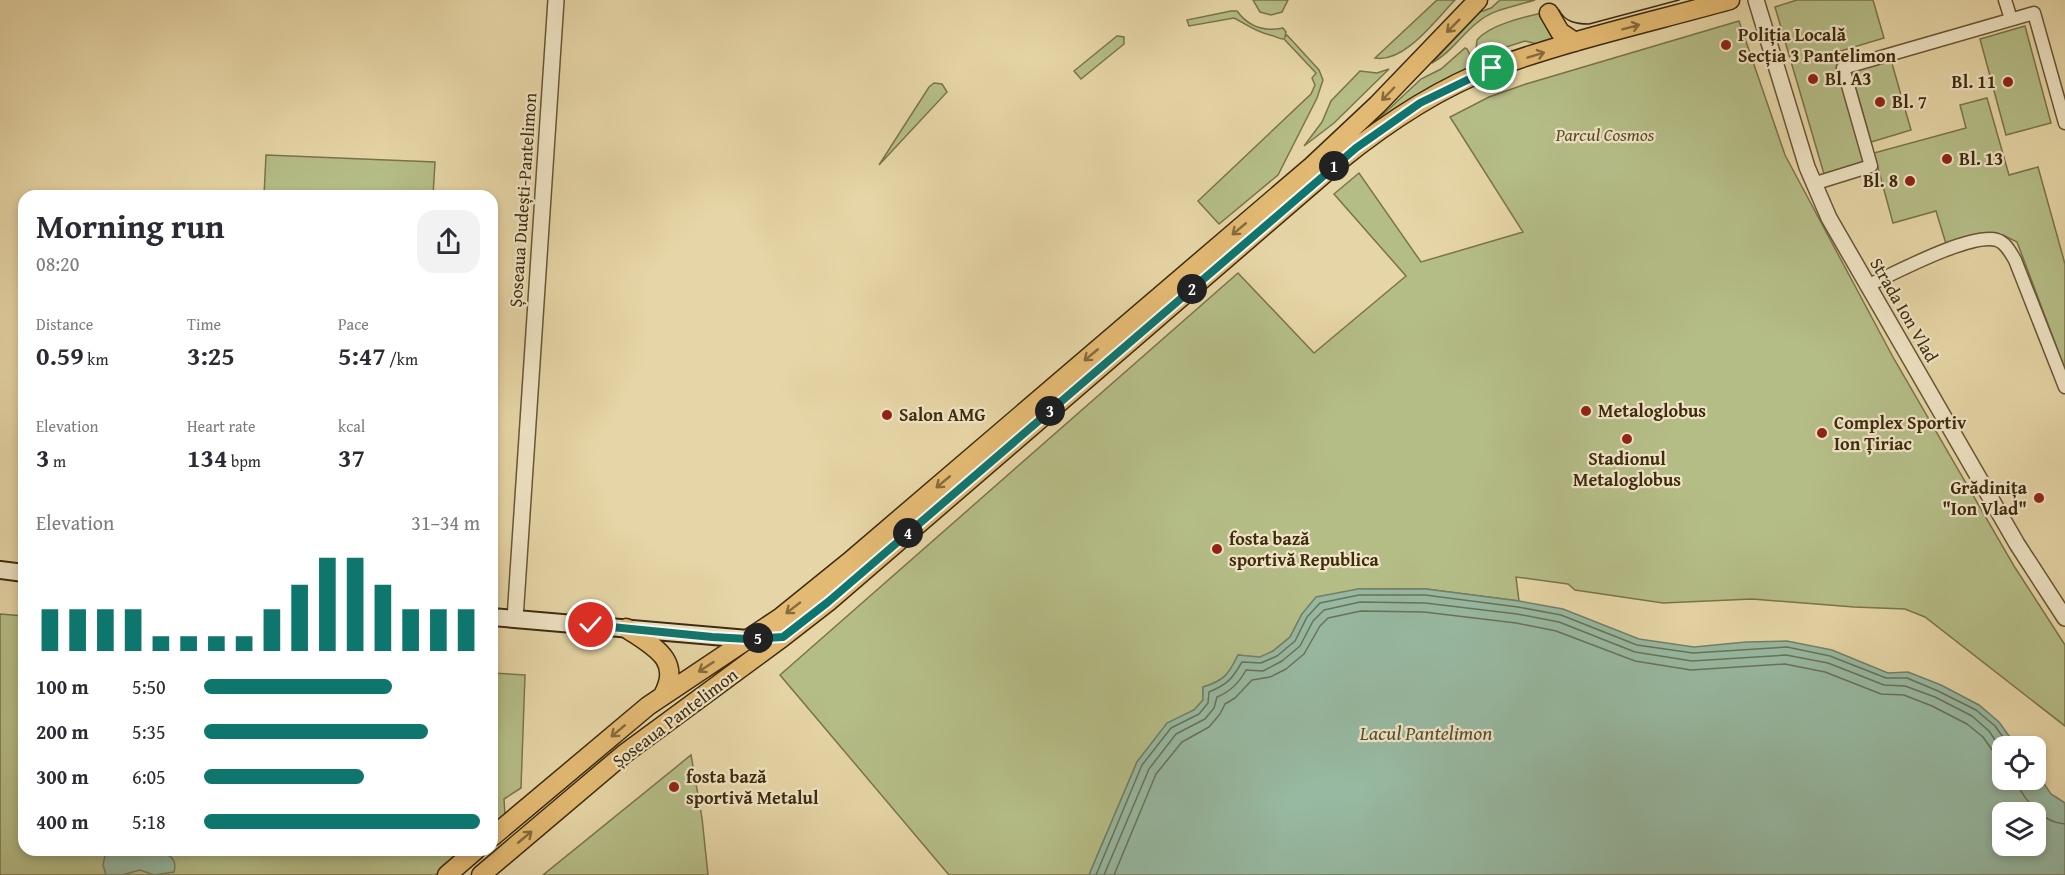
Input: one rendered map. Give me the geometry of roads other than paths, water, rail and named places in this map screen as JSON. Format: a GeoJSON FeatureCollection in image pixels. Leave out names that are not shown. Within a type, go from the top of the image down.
{"type":"FeatureCollection","features":[{"type":"Feature","properties":{"kind":"main road","name":"Șoseaua Pantelimon"},"geometry":{"type":"LineString","coordinates":[[498,832],[663,695],[793,608],[849,562],[1291,185],[1377,105],[1478,0]]}},
{"type":"Feature","properties":{"kind":"main road","name":"Șoseaua Pantelimon"},"geometry":{"type":"LineString","coordinates":[[481,875],[624,754],[828,602],[1356,148],[1397,117],[1442,91],[1492,68],[1575,42],[1730,0]]}},
{"type":"Feature","properties":{"kind":"main road"},"geometry":{"type":"LineString","coordinates":[[1549,13],[1560,32],[1575,42]]}},
{"type":"Feature","properties":{"kind":"main road"},"geometry":{"type":"LineString","coordinates":[[0,570],[18,572]]}},
{"type":"Feature","properties":{"kind":"main road"},"geometry":{"type":"LineString","coordinates":[[498,618],[748,639],[783,637]]}},
{"type":"Feature","properties":{"kind":"main road"},"geometry":{"type":"LineString","coordinates":[[626,628],[662,654],[671,678],[663,695]]}},
{"type":"Feature","properties":{"kind":"main road"},"geometry":{"type":"LineString","coordinates":[[745,665],[748,639]]}},
{"type":"Feature","properties":{"kind":"main road"},"geometry":{"type":"LineString","coordinates":[[447,875],[469,856]]}},
{"type":"Feature","properties":{"kind":"street","name":"Șoseaua Dudești-Pantelimon"},"geometry":{"type":"LineString","coordinates":[[515,619],[556,0]]}},
{"type":"Feature","properties":{"kind":"street","name":"Strada Ion Vlad"},"geometry":{"type":"LineString","coordinates":[[1756,0],[1813,184],[1839,238],[2017,543],[2065,618]]}},
{"type":"Feature","properties":{"kind":"street"},"geometry":{"type":"LineString","coordinates":[[2005,0],[2011,19]]}},
{"type":"Feature","properties":{"kind":"street"},"geometry":{"type":"LineString","coordinates":[[1813,184],[1871,166],[1844,68],[2034,13],[2065,123]]}},
{"type":"Feature","properties":{"kind":"street"},"geometry":{"type":"LineString","coordinates":[[1867,286],[1968,242],[1989,238],[2002,242],[2015,260],[2065,387]]}},
{"type":"Feature","properties":{"kind":"water","name":"Lacul Pantelimon"},"geometry":{"type":"Polygon","coordinates":[[[1358,589],[1426,589],[1563,609],[1639,639],[1694,647],[1787,641],[1832,650],[1888,673],[1908,672],[1941,685],[1979,705],[1999,722],[2009,736],[1992,736],[1992,790],[2046,790],[2046,787],[2051,794],[2065,803],[2065,875],[1089,875],[1137,762],[1167,723],[1194,710],[1203,700],[1203,687],[1225,676],[1238,655],[1260,657],[1273,651],[1290,637],[1302,614],[1316,597],[1358,589]]]}},
{"type":"Feature","properties":{"kind":"water"},"geometry":{"type":"Polygon","coordinates":[[[105,856],[169,856],[174,862],[174,872],[154,875],[140,870],[122,875],[106,875],[103,865],[105,856]]]}},
{"type":"Feature","properties":{"kind":"tram line"},"geometry":{"type":"LineString","coordinates":[[1559,10],[1571,22],[1589,24],[1679,0]]}},
{"type":"Feature","properties":{"kind":"place","name":"Poliția Locală Secția 3 Pantelimon"},"geometry":{"type":"Point","coordinates":[1726,45]}},
{"type":"Feature","properties":{"kind":"place","name":"Bl. A3"},"geometry":{"type":"Point","coordinates":[1813,79]}},
{"type":"Feature","properties":{"kind":"place","name":"Bl. 11"},"geometry":{"type":"Point","coordinates":[2008,82]}},
{"type":"Feature","properties":{"kind":"place","name":"Bl. 7"},"geometry":{"type":"Point","coordinates":[1880,102]}},
{"type":"Feature","properties":{"kind":"place","name":"Bl. 13"},"geometry":{"type":"Point","coordinates":[1947,159]}},
{"type":"Feature","properties":{"kind":"place","name":"Bl. 8"},"geometry":{"type":"Point","coordinates":[1910,181]}},
{"type":"Feature","properties":{"kind":"place","name":"Metaloglobus"},"geometry":{"type":"Point","coordinates":[1586,411]}},
{"type":"Feature","properties":{"kind":"place","name":"Salon AMG"},"geometry":{"type":"Point","coordinates":[887,415]}},
{"type":"Feature","properties":{"kind":"place","name":"Complex Sportiv Ion Țiriac"},"geometry":{"type":"Point","coordinates":[1822,433]}},
{"type":"Feature","properties":{"kind":"place","name":"Stadionul Metaloglobus"},"geometry":{"type":"Point","coordinates":[1627,439]}},
{"type":"Feature","properties":{"kind":"place","name":"Grădinița \"Ion Vlad\""},"geometry":{"type":"Point","coordinates":[2039,498]}},
{"type":"Feature","properties":{"kind":"place","name":"fosta bază sportivă Republica"},"geometry":{"type":"Point","coordinates":[1217,549]}},
{"type":"Feature","properties":{"kind":"place","name":"fosta bază sportivă Metalul"},"geometry":{"type":"Point","coordinates":[674,787]}},
{"type":"Feature","properties":{"kind":"park label","name":"Parcul Cosmos"},"geometry":{"type":"Point","coordinates":[1605,135]}}]}
